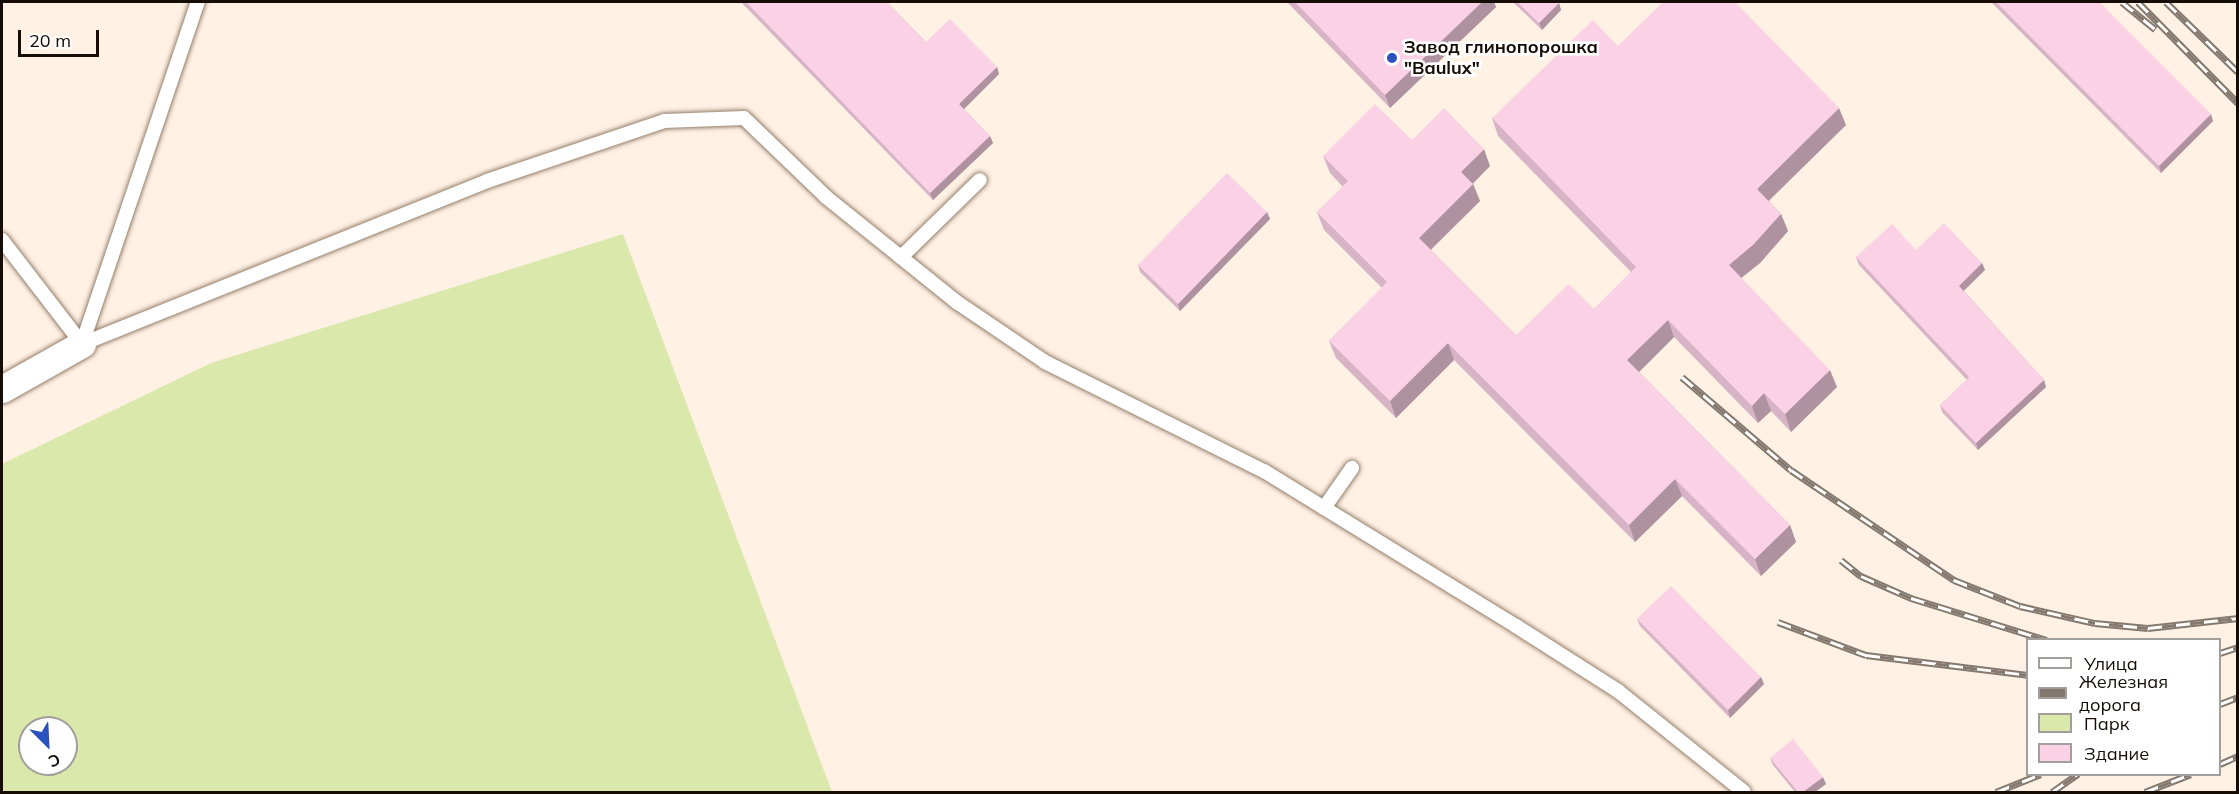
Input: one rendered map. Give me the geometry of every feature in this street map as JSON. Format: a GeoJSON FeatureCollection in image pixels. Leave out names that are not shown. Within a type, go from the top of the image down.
{"type":"FeatureCollection","features":[{"type":"Feature","properties":{"kind":"street"},"geometry":{"type":"LineString","coordinates":[[2,388],[82,344]]}},
{"type":"Feature","properties":{"kind":"lane"},"geometry":{"type":"LineString","coordinates":[[82,344],[198,2]]}},
{"type":"Feature","properties":{"kind":"lane"},"geometry":{"type":"LineString","coordinates":[[82,344],[487,181],[664,121],[744,118],[826,197],[958,303],[1044,362],[1264,471],[1618,691],[1744,792]]}},
{"type":"Feature","properties":{"kind":"lane"},"geometry":{"type":"LineString","coordinates":[[901,257],[980,180]]}},
{"type":"Feature","properties":{"kind":"lane"},"geometry":{"type":"LineString","coordinates":[[2,240],[82,344]]}},
{"type":"Feature","properties":{"kind":"lane"},"geometry":{"type":"LineString","coordinates":[[1324,508],[1352,468]]}},
{"type":"Feature","properties":{"kind":"green space"},"geometry":{"type":"Polygon","coordinates":[[[623,234],[832,792],[2,792],[2,464],[211,363],[623,234]]]}},
{"type":"Feature","properties":{"kind":"building"},"geometry":{"type":"Polygon","coordinates":[[[746,2],[887,2],[926,42],[950,19],[997,67],[959,104],[990,136],[930,193],[746,2]]]}},
{"type":"Feature","properties":{"kind":"building","name":"Завод глинопорошка \"Baulux\""},"geometry":{"type":"Polygon","coordinates":[[[1295,2],[1482,2],[1385,95],[1295,2]]]}},
{"type":"Feature","properties":{"kind":"building"},"geometry":{"type":"Polygon","coordinates":[[[1517,2],[1557,2],[1559,3],[1539,23],[1517,2]]]}},
{"type":"Feature","properties":{"kind":"building"},"geometry":{"type":"Polygon","coordinates":[[[1663,2],[1735,2],[1839,108],[1757,189],[1781,214],[1753,245],[1729,265],[1830,370],[1785,414],[1764,393],[1752,406],[1668,320],[1627,360],[1790,525],[1755,559],[1675,479],[1629,525],[1448,343],[1390,401],[1329,341],[1387,282],[1317,212],[1348,181],[1323,156],[1375,104],[1412,140],[1444,108],[1484,149],[1461,172],[1473,184],[1419,238],[1516,335],[1569,284],[1594,309],[1636,267],[1492,118],[1593,20],[1618,46],[1663,2]]]}},
{"type":"Feature","properties":{"kind":"building"},"geometry":{"type":"Polygon","coordinates":[[[1996,2],[2099,2],[2211,114],[2159,166],[1996,2]]]}},
{"type":"Feature","properties":{"kind":"building"},"geometry":{"type":"Polygon","coordinates":[[[1227,173],[1267,212],[1178,304],[1138,265],[1227,173]]]}},
{"type":"Feature","properties":{"kind":"building"},"geometry":{"type":"Polygon","coordinates":[[[1944,223],[1982,263],[1959,286],[2044,380],[1976,443],[1940,405],[1969,377],[1856,257],[1892,224],[1916,250],[1944,223]]]}},
{"type":"Feature","properties":{"kind":"building"},"geometry":{"type":"Polygon","coordinates":[[[1671,586],[1761,677],[1728,710],[1637,619],[1671,586]]]}},
{"type":"Feature","properties":{"kind":"building"},"geometry":{"type":"Polygon","coordinates":[[[1793,739],[1823,777],[1803,792],[1798,792],[1770,758],[1793,739]]]}},
{"type":"Feature","properties":{"kind":"railway"},"geometry":{"type":"LineString","coordinates":[[2122,2],[2155,29]]}},
{"type":"Feature","properties":{"kind":"railway"},"geometry":{"type":"LineString","coordinates":[[2138,2],[2238,103]]}},
{"type":"Feature","properties":{"kind":"railway"},"geometry":{"type":"LineString","coordinates":[[2166,2],[2238,72]]}},
{"type":"Feature","properties":{"kind":"railway"},"geometry":{"type":"LineString","coordinates":[[1682,377],[1791,470],[1954,580],[2020,606],[2095,623],[2148,628],[2238,618]]}},
{"type":"Feature","properties":{"kind":"railway"},"geometry":{"type":"LineString","coordinates":[[1841,560],[1861,576],[1911,598],[2041,638]]}},
{"type":"Feature","properties":{"kind":"railway"},"geometry":{"type":"LineString","coordinates":[[1778,622],[1866,655],[2026,675]]}},
{"type":"Feature","properties":{"kind":"railway"},"geometry":{"type":"LineString","coordinates":[[2221,653],[2238,647]]}},
{"type":"Feature","properties":{"kind":"railway"},"geometry":{"type":"LineString","coordinates":[[2221,704],[2238,697]]}},
{"type":"Feature","properties":{"kind":"railway"},"geometry":{"type":"LineString","coordinates":[[2221,764],[2238,756]]}},
{"type":"Feature","properties":{"kind":"railway"},"geometry":{"type":"LineString","coordinates":[[1996,792],[2036,776]]}},
{"type":"Feature","properties":{"kind":"railway"},"geometry":{"type":"LineString","coordinates":[[2052,792],[2075,776]]}},
{"type":"Feature","properties":{"kind":"railway"},"geometry":{"type":"LineString","coordinates":[[2145,792],[2186,776]]}},
{"type":"Feature","properties":{"kind":"place","name":"Завод глинопорошка \"Baulux\""},"geometry":{"type":"Point","coordinates":[1392,58]}}]}
